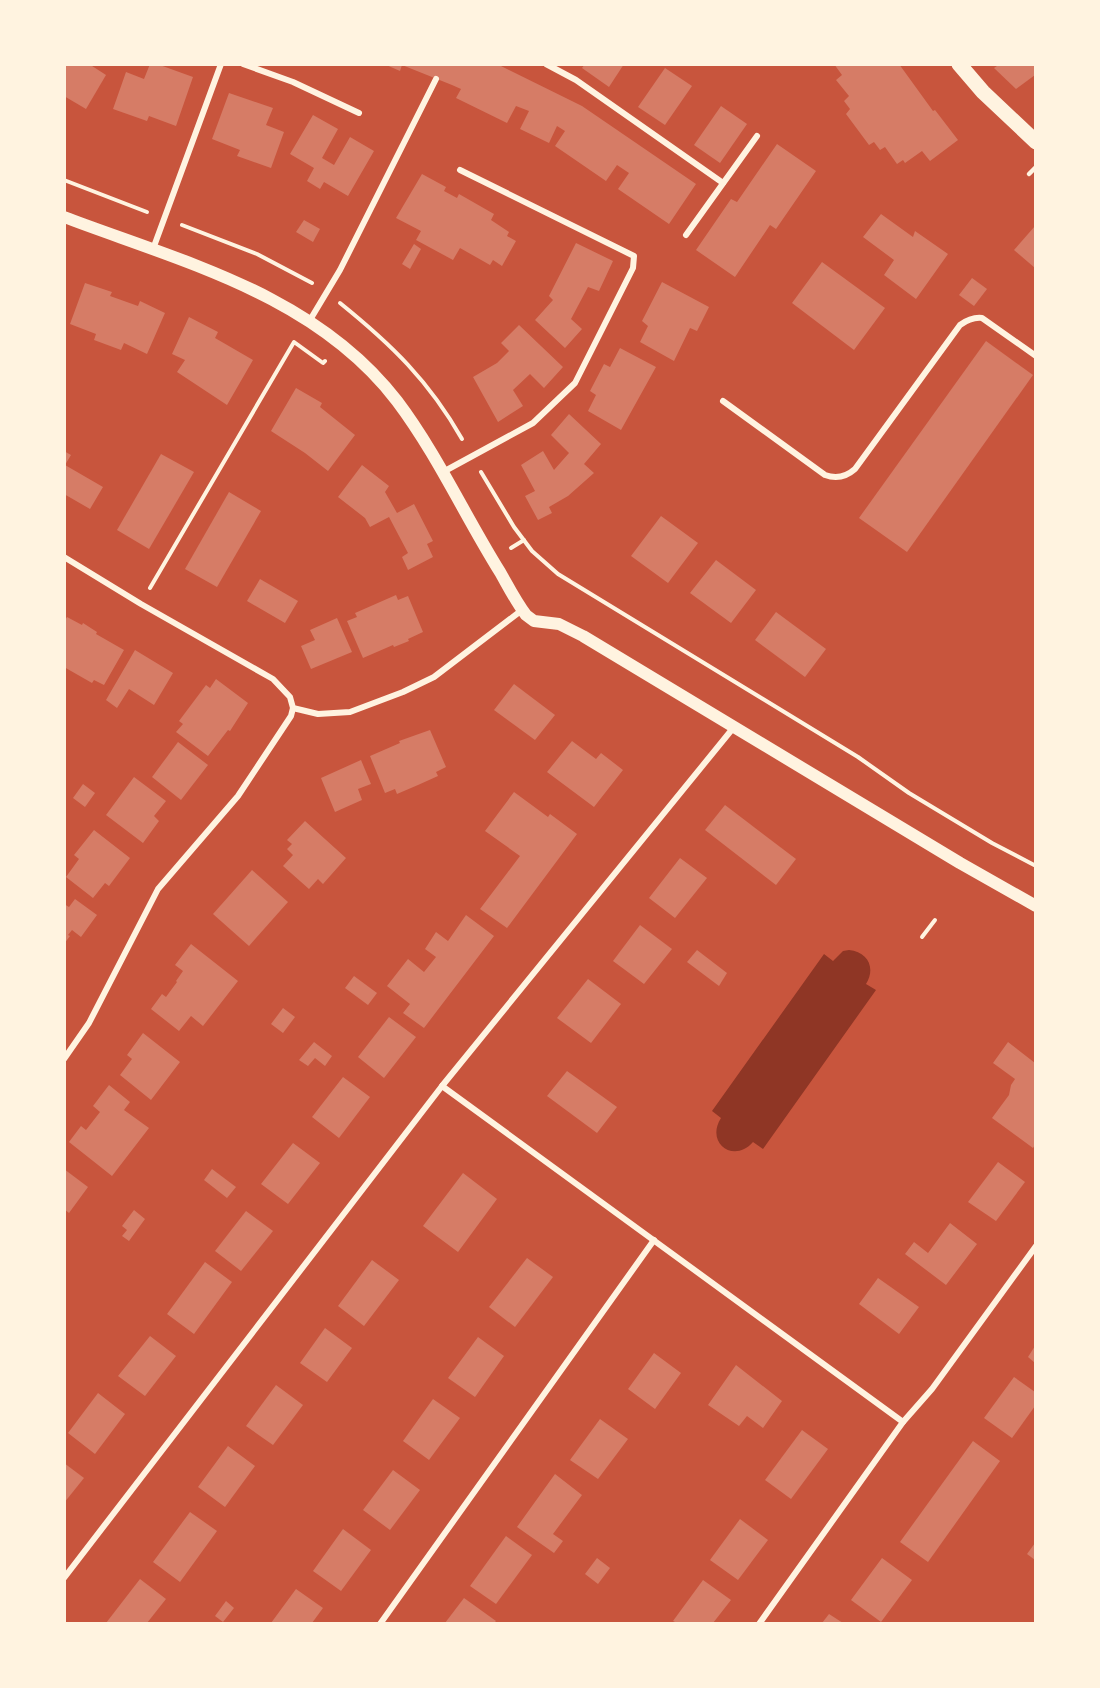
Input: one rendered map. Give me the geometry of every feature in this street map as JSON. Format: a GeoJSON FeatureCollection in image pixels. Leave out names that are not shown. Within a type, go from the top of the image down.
{"type":"FeatureCollection","features":[{"type":"Feature","properties":{"kind":"main road"},"geometry":{"type":"LineString","coordinates":[[959,64],[983,92],[1035,142]]}},
{"type":"Feature","properties":{"kind":"main road"},"geometry":{"type":"LineString","coordinates":[[64,217],[221,275],[310,320],[340,343],[397,401],[443,472],[522,610],[534,621],[565,626],[583,636],[1035,906]]}},
{"type":"Feature","properties":{"kind":"street"},"geometry":{"type":"LineString","coordinates":[[153,249],[221,64]]}},
{"type":"Feature","properties":{"kind":"street"},"geometry":{"type":"LineString","coordinates":[[243,64],[293,82],[359,113]]}},
{"type":"Feature","properties":{"kind":"street"},"geometry":{"type":"LineString","coordinates":[[546,64],[576,80],[723,183]]}},
{"type":"Feature","properties":{"kind":"street"},"geometry":{"type":"LineString","coordinates":[[310,320],[340,270],[436,79]]}},
{"type":"Feature","properties":{"kind":"street"},"geometry":{"type":"LineString","coordinates":[[686,235],[758,136]]}},
{"type":"Feature","properties":{"kind":"street"},"geometry":{"type":"LineString","coordinates":[[443,472],[533,423],[575,383],[635,260],[634,256],[460,170]]}},
{"type":"Feature","properties":{"kind":"street"},"geometry":{"type":"LineString","coordinates":[[723,401],[825,475],[833,478],[840,477],[855,469],[966,321],[972,318],[982,318],[1035,356]]}},
{"type":"Feature","properties":{"kind":"street"},"geometry":{"type":"LineString","coordinates":[[64,557],[273,679],[288,694],[293,708],[291,716],[251,778],[158,889],[85,1029],[64,1059]]}},
{"type":"Feature","properties":{"kind":"street"},"geometry":{"type":"LineString","coordinates":[[293,708],[318,714],[341,714],[359,710],[403,692],[441,672],[522,610]]}},
{"type":"Feature","properties":{"kind":"street"},"geometry":{"type":"LineString","coordinates":[[64,1578],[442,1086],[734,727]]}},
{"type":"Feature","properties":{"kind":"street"},"geometry":{"type":"LineString","coordinates":[[442,1086],[903,1422]]}},
{"type":"Feature","properties":{"kind":"street"},"geometry":{"type":"LineString","coordinates":[[380,1623],[654,1240]]}},
{"type":"Feature","properties":{"kind":"street"},"geometry":{"type":"LineString","coordinates":[[759,1623],[903,1422],[932,1389],[1035,1246]]}},
{"type":"Feature","properties":{"kind":"lane"},"geometry":{"type":"LineString","coordinates":[[1029,174],[1035,167]]}},
{"type":"Feature","properties":{"kind":"path"},"geometry":{"type":"LineString","coordinates":[[141,604],[294,342],[323,363],[360,319]]}},
{"type":"Feature","properties":{"kind":"path"},"geometry":{"type":"LineString","coordinates":[[588,593],[858,757],[909,793],[1035,866]]}},
{"type":"Feature","properties":{"kind":"path"},"geometry":{"type":"LineString","coordinates":[[922,937],[935,920]]}},
{"type":"Feature","properties":{"kind":"shaded area"},"geometry":{"type":"Polygon","coordinates":[[[843,951],[856,951],[865,957],[870,967],[866,984],[876,990],[763,1149],[753,1142],[738,1151],[724,1148],[717,1135],[717,1127],[721,1118],[712,1111],[824,954],[833,961],[843,951]]]}},
{"type":"Feature","properties":{"kind":"building"},"geometry":{"type":"Polygon","coordinates":[[[64,64],[89,64],[106,75],[86,109],[64,96],[64,64]]]}},
{"type":"Feature","properties":{"kind":"building"},"geometry":{"type":"Polygon","coordinates":[[[150,64],[157,64],[193,77],[176,126],[149,116],[147,121],[113,109],[126,72],[144,79],[150,64]]]}},
{"type":"Feature","properties":{"kind":"building"},"geometry":{"type":"Polygon","coordinates":[[[384,64],[497,64],[582,106],[696,184],[669,224],[618,189],[629,173],[617,165],[606,181],[555,146],[565,131],[557,126],[549,143],[520,129],[529,111],[516,106],[507,123],[456,98],[461,89],[402,65],[400,71],[384,64]]]}},
{"type":"Feature","properties":{"kind":"building"},"geometry":{"type":"Polygon","coordinates":[[[585,64],[624,64],[609,87],[582,68],[585,64]]]}},
{"type":"Feature","properties":{"kind":"building"},"geometry":{"type":"Polygon","coordinates":[[[834,64],[899,64],[933,111],[935,110],[958,140],[930,161],[922,151],[905,163],[903,160],[897,164],[885,147],[880,150],[874,142],[869,145],[846,114],[850,109],[844,101],[849,96],[836,80],[842,75],[834,64]]]}},
{"type":"Feature","properties":{"kind":"building"},"geometry":{"type":"Polygon","coordinates":[[[1000,64],[1035,64],[1035,75],[1016,89],[994,68],[1000,64]]]}},
{"type":"Feature","properties":{"kind":"building"},"geometry":{"type":"Polygon","coordinates":[[[665,68],[692,86],[665,125],[638,107],[665,68]]]}},
{"type":"Feature","properties":{"kind":"building"},"geometry":{"type":"Polygon","coordinates":[[[229,93],[273,108],[266,125],[284,132],[271,168],[237,156],[240,150],[212,139],[229,93]]]}},
{"type":"Feature","properties":{"kind":"building"},"geometry":{"type":"Polygon","coordinates":[[[721,106],[747,124],[720,163],[694,145],[721,106]]]}},
{"type":"Feature","properties":{"kind":"building"},"geometry":{"type":"Polygon","coordinates":[[[313,115],[338,129],[322,158],[334,165],[350,137],[374,151],[348,196],[324,182],[320,189],[307,181],[314,168],[290,154],[313,115]]]}},
{"type":"Feature","properties":{"kind":"building"},"geometry":{"type":"Polygon","coordinates":[[[777,144],[816,171],[776,229],[770,225],[735,277],[696,250],[731,199],[737,202],[777,144]]]}},
{"type":"Feature","properties":{"kind":"building"},"geometry":{"type":"Polygon","coordinates":[[[422,174],[446,187],[444,191],[457,198],[459,194],[494,214],[491,220],[509,232],[507,236],[516,241],[502,266],[493,260],[490,265],[460,248],[453,260],[416,240],[421,231],[396,218],[422,174]]]}},
{"type":"Feature","properties":{"kind":"building"},"geometry":{"type":"Polygon","coordinates":[[[881,214],[913,237],[915,231],[948,254],[916,299],[884,275],[894,260],[863,237],[881,214]]]}},
{"type":"Feature","properties":{"kind":"building"},"geometry":{"type":"Polygon","coordinates":[[[304,220],[320,229],[313,242],[296,232],[304,220]]]}},
{"type":"Feature","properties":{"kind":"building"},"geometry":{"type":"Polygon","coordinates":[[[1035,226],[1035,268],[1014,250],[1035,226]]]}},
{"type":"Feature","properties":{"kind":"building"},"geometry":{"type":"Polygon","coordinates":[[[576,243],[613,261],[599,291],[588,287],[571,319],[582,329],[565,348],[535,320],[553,300],[549,296],[576,243]]]}},
{"type":"Feature","properties":{"kind":"building"},"geometry":{"type":"Polygon","coordinates":[[[414,244],[421,249],[410,269],[402,264],[414,244]]]}},
{"type":"Feature","properties":{"kind":"building"},"geometry":{"type":"Polygon","coordinates":[[[822,262],[885,308],[854,350],[792,303],[822,262]]]}},
{"type":"Feature","properties":{"kind":"building"},"geometry":{"type":"Polygon","coordinates":[[[972,278],[987,289],[974,306],[959,295],[972,278]]]}},
{"type":"Feature","properties":{"kind":"building"},"geometry":{"type":"Polygon","coordinates":[[[662,282],[709,307],[697,331],[690,328],[674,361],[640,342],[648,326],[642,321],[662,282]]]}},
{"type":"Feature","properties":{"kind":"building"},"geometry":{"type":"Polygon","coordinates":[[[85,283],[112,292],[110,296],[138,306],[140,301],[165,313],[147,354],[124,343],[121,350],[94,340],[96,334],[70,324],[85,283]]]}},
{"type":"Feature","properties":{"kind":"building"},"geometry":{"type":"Polygon","coordinates":[[[189,317],[218,332],[215,338],[253,360],[227,405],[177,372],[185,360],[172,354],[189,317]]]}},
{"type":"Feature","properties":{"kind":"building"},"geometry":{"type":"Polygon","coordinates":[[[519,325],[563,367],[544,388],[530,374],[513,390],[523,406],[498,422],[473,377],[497,363],[509,351],[501,343],[519,325]]]}},
{"type":"Feature","properties":{"kind":"building"},"geometry":{"type":"Polygon","coordinates":[[[986,341],[1033,375],[907,552],[859,518],[986,341]]]}},
{"type":"Feature","properties":{"kind":"building"},"geometry":{"type":"Polygon","coordinates":[[[620,348],[656,367],[621,430],[588,411],[596,395],[590,391],[604,364],[610,367],[620,348]]]}},
{"type":"Feature","properties":{"kind":"building"},"geometry":{"type":"Polygon","coordinates":[[[296,388],[322,403],[320,407],[355,435],[328,471],[271,431],[296,388]]]}},
{"type":"Feature","properties":{"kind":"building"},"geometry":{"type":"Polygon","coordinates":[[[569,414],[601,444],[584,464],[594,473],[568,496],[549,507],[552,513],[538,520],[525,496],[535,491],[521,465],[543,451],[554,470],[569,453],[551,435],[569,414]]]}},
{"type":"Feature","properties":{"kind":"building"},"geometry":{"type":"Polygon","coordinates":[[[64,451],[71,455],[65,465],[103,487],[90,509],[64,494],[64,451]]]}},
{"type":"Feature","properties":{"kind":"building"},"geometry":{"type":"Polygon","coordinates":[[[161,454],[194,472],[149,549],[117,530],[161,454]]]}},
{"type":"Feature","properties":{"kind":"building"},"geometry":{"type":"Polygon","coordinates":[[[362,465],[389,486],[385,492],[397,513],[414,504],[433,541],[427,544],[433,557],[408,570],[402,557],[408,553],[389,517],[370,527],[365,518],[338,497],[362,465]]]}},
{"type":"Feature","properties":{"kind":"building"},"geometry":{"type":"Polygon","coordinates":[[[229,492],[261,511],[217,587],[185,569],[229,492]]]}},
{"type":"Feature","properties":{"kind":"building"},"geometry":{"type":"Polygon","coordinates":[[[661,516],[698,543],[668,583],[631,556],[661,516]]]}},
{"type":"Feature","properties":{"kind":"building"},"geometry":{"type":"Polygon","coordinates":[[[716,560],[756,590],[731,623],[690,593],[716,560]]]}},
{"type":"Feature","properties":{"kind":"building"},"geometry":{"type":"Polygon","coordinates":[[[260,579],[298,601],[285,623],[247,601],[260,579]]]}},
{"type":"Feature","properties":{"kind":"building"},"geometry":{"type":"Polygon","coordinates":[[[396,595],[398,600],[408,596],[423,632],[408,639],[409,641],[363,658],[347,621],[357,617],[355,613],[396,595]]]}},
{"type":"Feature","properties":{"kind":"building"},"geometry":{"type":"Polygon","coordinates":[[[776,612],[826,649],[805,677],[755,640],[776,612]]]}},
{"type":"Feature","properties":{"kind":"building"},"geometry":{"type":"Polygon","coordinates":[[[67,617],[82,625],[83,623],[97,632],[96,634],[124,650],[104,685],[94,680],[92,683],[64,667],[64,622],[67,617]]]}},
{"type":"Feature","properties":{"kind":"building"},"geometry":{"type":"Polygon","coordinates":[[[337,618],[352,652],[311,669],[301,646],[315,640],[310,630],[337,618]]]}},
{"type":"Feature","properties":{"kind":"building"},"geometry":{"type":"Polygon","coordinates":[[[135,650],[173,673],[154,705],[129,689],[117,708],[106,700],[135,650]]]}},
{"type":"Feature","properties":{"kind":"building"},"geometry":{"type":"Polygon","coordinates":[[[216,679],[248,703],[230,731],[228,730],[208,756],[176,732],[183,724],[179,721],[206,685],[210,688],[216,679]]]}},
{"type":"Feature","properties":{"kind":"building"},"geometry":{"type":"Polygon","coordinates":[[[514,684],[555,715],[535,740],[494,710],[514,684]]]}},
{"type":"Feature","properties":{"kind":"building"},"geometry":{"type":"Polygon","coordinates":[[[430,730],[446,767],[436,772],[438,776],[397,794],[395,789],[385,793],[370,756],[400,743],[399,741],[430,730]]]}},
{"type":"Feature","properties":{"kind":"building"},"geometry":{"type":"Polygon","coordinates":[[[572,741],[596,759],[601,753],[623,770],[594,807],[547,772],[572,741]]]}},
{"type":"Feature","properties":{"kind":"building"},"geometry":{"type":"Polygon","coordinates":[[[178,742],[208,765],[181,800],[152,777],[178,742]]]}},
{"type":"Feature","properties":{"kind":"building"},"geometry":{"type":"Polygon","coordinates":[[[361,760],[371,784],[358,789],[362,800],[335,812],[321,778],[361,760]]]}},
{"type":"Feature","properties":{"kind":"building"},"geometry":{"type":"Polygon","coordinates":[[[134,777],[166,801],[154,816],[159,821],[143,843],[106,815],[134,777]]]}},
{"type":"Feature","properties":{"kind":"building"},"geometry":{"type":"Polygon","coordinates":[[[83,784],[95,793],[85,807],[73,798],[83,784]]]}},
{"type":"Feature","properties":{"kind":"building"},"geometry":{"type":"Polygon","coordinates":[[[514,792],[548,817],[550,814],[577,834],[507,928],[480,909],[520,856],[485,831],[514,792]]]}},
{"type":"Feature","properties":{"kind":"building"},"geometry":{"type":"Polygon","coordinates":[[[725,805],[796,859],[776,885],[705,830],[725,805]]]}},
{"type":"Feature","properties":{"kind":"building"},"geometry":{"type":"Polygon","coordinates":[[[305,821],[346,858],[323,884],[318,879],[309,889],[283,866],[293,855],[287,849],[292,844],[287,840],[305,821]]]}},
{"type":"Feature","properties":{"kind":"building"},"geometry":{"type":"Polygon","coordinates":[[[94,830],[130,858],[109,886],[105,883],[93,898],[66,877],[79,859],[74,855],[94,830]]]}},
{"type":"Feature","properties":{"kind":"building"},"geometry":{"type":"Polygon","coordinates":[[[680,858],[707,878],[675,918],[649,898],[680,858]]]}},
{"type":"Feature","properties":{"kind":"building"},"geometry":{"type":"Polygon","coordinates":[[[252,870],[288,902],[249,946],[213,914],[252,870]]]}},
{"type":"Feature","properties":{"kind":"building"},"geometry":{"type":"Polygon","coordinates":[[[75,899],[97,915],[81,937],[72,930],[64,944],[64,904],[69,907],[75,899]]]}},
{"type":"Feature","properties":{"kind":"building"},"geometry":{"type":"Polygon","coordinates":[[[466,915],[494,936],[424,1028],[403,1013],[410,1004],[387,986],[408,959],[424,972],[436,957],[425,949],[436,932],[448,941],[466,915]]]}},
{"type":"Feature","properties":{"kind":"building"},"geometry":{"type":"Polygon","coordinates":[[[640,925],[672,949],[644,984],[613,961],[640,925]]]}},
{"type":"Feature","properties":{"kind":"building"},"geometry":{"type":"Polygon","coordinates":[[[191,944],[238,981],[203,1026],[191,1016],[179,1031],[151,1009],[162,994],[166,997],[177,982],[183,971],[175,965],[191,944]]]}},
{"type":"Feature","properties":{"kind":"building"},"geometry":{"type":"Polygon","coordinates":[[[697,950],[727,973],[719,986],[687,962],[697,950]]]}},
{"type":"Feature","properties":{"kind":"building"},"geometry":{"type":"Polygon","coordinates":[[[354,976],[377,993],[368,1005],[345,988],[354,976]]]}},
{"type":"Feature","properties":{"kind":"building"},"geometry":{"type":"Polygon","coordinates":[[[588,979],[621,1004],[591,1043],[557,1018],[588,979]]]}},
{"type":"Feature","properties":{"kind":"building"},"geometry":{"type":"Polygon","coordinates":[[[283,1008],[295,1017],[283,1033],[271,1024],[283,1008]]]}},
{"type":"Feature","properties":{"kind":"building"},"geometry":{"type":"Polygon","coordinates":[[[389,1017],[416,1037],[384,1078],[358,1057],[389,1017]]]}},
{"type":"Feature","properties":{"kind":"building"},"geometry":{"type":"Polygon","coordinates":[[[143,1033],[180,1062],[151,1100],[120,1075],[132,1059],[127,1055],[143,1033]]]}},
{"type":"Feature","properties":{"kind":"building"},"geometry":{"type":"Polygon","coordinates":[[[314,1042],[332,1056],[325,1066],[315,1058],[308,1066],[299,1060],[314,1042]]]}},
{"type":"Feature","properties":{"kind":"building"},"geometry":{"type":"Polygon","coordinates":[[[1008,1042],[1035,1063],[1035,1145],[1033,1148],[992,1118],[1009,1095],[1015,1079],[993,1063],[1008,1042]]]}},
{"type":"Feature","properties":{"kind":"building"},"geometry":{"type":"Polygon","coordinates":[[[567,1071],[617,1107],[597,1133],[547,1096],[567,1071]]]}},
{"type":"Feature","properties":{"kind":"building"},"geometry":{"type":"Polygon","coordinates":[[[343,1077],[370,1097],[339,1138],[312,1117],[343,1077]]]}},
{"type":"Feature","properties":{"kind":"building"},"geometry":{"type":"Polygon","coordinates":[[[109,1085],[130,1102],[124,1110],[149,1128],[112,1176],[69,1142],[81,1126],[86,1130],[100,1112],[93,1106],[109,1085]]]}},
{"type":"Feature","properties":{"kind":"building"},"geometry":{"type":"Polygon","coordinates":[[[293,1143],[320,1163],[288,1204],[261,1184],[293,1143]]]}},
{"type":"Feature","properties":{"kind":"building"},"geometry":{"type":"Polygon","coordinates":[[[998,1162],[1025,1182],[996,1221],[968,1202],[998,1162]]]}},
{"type":"Feature","properties":{"kind":"building"},"geometry":{"type":"Polygon","coordinates":[[[64,1169],[88,1187],[69,1213],[64,1209],[64,1169]]]}},
{"type":"Feature","properties":{"kind":"building"},"geometry":{"type":"Polygon","coordinates":[[[212,1169],[236,1187],[227,1198],[204,1180],[212,1169]]]}},
{"type":"Feature","properties":{"kind":"building"},"geometry":{"type":"Polygon","coordinates":[[[463,1173],[497,1199],[458,1252],[423,1226],[463,1173]]]}},
{"type":"Feature","properties":{"kind":"building"},"geometry":{"type":"Polygon","coordinates":[[[134,1210],[145,1219],[129,1241],[122,1236],[127,1230],[122,1226],[134,1210]]]}},
{"type":"Feature","properties":{"kind":"building"},"geometry":{"type":"Polygon","coordinates":[[[246,1211],[273,1231],[241,1271],[215,1251],[246,1211]]]}},
{"type":"Feature","properties":{"kind":"building"},"geometry":{"type":"Polygon","coordinates":[[[950,1223],[977,1244],[946,1285],[905,1254],[914,1242],[928,1253],[950,1223]]]}},
{"type":"Feature","properties":{"kind":"building"},"geometry":{"type":"Polygon","coordinates":[[[527,1258],[553,1277],[515,1327],[489,1307],[527,1258]]]}},
{"type":"Feature","properties":{"kind":"building"},"geometry":{"type":"Polygon","coordinates":[[[372,1260],[399,1280],[364,1326],[338,1306],[372,1260]]]}},
{"type":"Feature","properties":{"kind":"building"},"geometry":{"type":"Polygon","coordinates":[[[205,1262],[232,1282],[194,1334],[167,1314],[205,1262]]]}},
{"type":"Feature","properties":{"kind":"building"},"geometry":{"type":"Polygon","coordinates":[[[878,1278],[919,1307],[899,1334],[859,1304],[878,1278]]]}},
{"type":"Feature","properties":{"kind":"building"},"geometry":{"type":"Polygon","coordinates":[[[325,1328],[352,1348],[327,1382],[300,1363],[325,1328]]]}},
{"type":"Feature","properties":{"kind":"building"},"geometry":{"type":"Polygon","coordinates":[[[150,1336],[176,1356],[145,1396],[118,1376],[150,1336]]]}},
{"type":"Feature","properties":{"kind":"building"},"geometry":{"type":"Polygon","coordinates":[[[478,1337],[504,1356],[475,1397],[448,1378],[478,1337]]]}},
{"type":"Feature","properties":{"kind":"building"},"geometry":{"type":"Polygon","coordinates":[[[1035,1346],[1035,1363],[1028,1357],[1035,1346]]]}},
{"type":"Feature","properties":{"kind":"building"},"geometry":{"type":"Polygon","coordinates":[[[654,1353],[681,1373],[655,1409],[628,1389],[654,1353]]]}},
{"type":"Feature","properties":{"kind":"building"},"geometry":{"type":"Polygon","coordinates":[[[736,1365],[782,1401],[763,1428],[747,1416],[739,1426],[708,1405],[736,1365]]]}},
{"type":"Feature","properties":{"kind":"building"},"geometry":{"type":"Polygon","coordinates":[[[1014,1377],[1035,1392],[1035,1406],[1012,1438],[984,1418],[1014,1377]]]}},
{"type":"Feature","properties":{"kind":"building"},"geometry":{"type":"Polygon","coordinates":[[[276,1385],[303,1405],[273,1445],[246,1426],[276,1385]]]}},
{"type":"Feature","properties":{"kind":"building"},"geometry":{"type":"Polygon","coordinates":[[[98,1393],[125,1414],[95,1454],[68,1433],[98,1393]]]}},
{"type":"Feature","properties":{"kind":"building"},"geometry":{"type":"Polygon","coordinates":[[[433,1399],[460,1418],[429,1460],[403,1441],[433,1399]]]}},
{"type":"Feature","properties":{"kind":"building"},"geometry":{"type":"Polygon","coordinates":[[[600,1419],[628,1439],[598,1479],[570,1460],[600,1419]]]}},
{"type":"Feature","properties":{"kind":"building"},"geometry":{"type":"Polygon","coordinates":[[[802,1430],[828,1449],[791,1499],[765,1480],[802,1430]]]}},
{"type":"Feature","properties":{"kind":"building"},"geometry":{"type":"Polygon","coordinates":[[[973,1441],[1000,1461],[928,1562],[900,1542],[973,1441]]]}},
{"type":"Feature","properties":{"kind":"building"},"geometry":{"type":"Polygon","coordinates":[[[228,1446],[255,1466],[225,1507],[198,1487],[228,1446]]]}},
{"type":"Feature","properties":{"kind":"building"},"geometry":{"type":"Polygon","coordinates":[[[64,1463],[84,1478],[64,1503],[64,1463]]]}},
{"type":"Feature","properties":{"kind":"building"},"geometry":{"type":"Polygon","coordinates":[[[393,1470],[420,1490],[390,1530],[363,1510],[393,1470]]]}},
{"type":"Feature","properties":{"kind":"building"},"geometry":{"type":"Polygon","coordinates":[[[555,1474],[582,1495],[553,1534],[563,1541],[554,1553],[517,1527],[555,1474]]]}},
{"type":"Feature","properties":{"kind":"building"},"geometry":{"type":"Polygon","coordinates":[[[190,1512],[217,1531],[180,1582],[153,1562],[190,1512]]]}},
{"type":"Feature","properties":{"kind":"building"},"geometry":{"type":"Polygon","coordinates":[[[740,1519],[768,1540],[738,1580],[710,1560],[740,1519]]]}},
{"type":"Feature","properties":{"kind":"building"},"geometry":{"type":"Polygon","coordinates":[[[343,1529],[371,1550],[341,1591],[313,1571],[343,1529]]]}},
{"type":"Feature","properties":{"kind":"building"},"geometry":{"type":"Polygon","coordinates":[[[506,1536],[532,1555],[496,1604],[470,1586],[506,1536]]]}},
{"type":"Feature","properties":{"kind":"building"},"geometry":{"type":"Polygon","coordinates":[[[1035,1543],[1035,1560],[1027,1554],[1035,1543]]]}},
{"type":"Feature","properties":{"kind":"building"},"geometry":{"type":"Polygon","coordinates":[[[597,1558],[610,1568],[598,1584],[585,1574],[597,1558]]]}},
{"type":"Feature","properties":{"kind":"building"},"geometry":{"type":"Polygon","coordinates":[[[882,1558],[912,1580],[881,1622],[851,1600],[882,1558]]]}},
{"type":"Feature","properties":{"kind":"building"},"geometry":{"type":"Polygon","coordinates":[[[140,1579],[166,1599],[147,1623],[106,1623],[140,1579]]]}},
{"type":"Feature","properties":{"kind":"building"},"geometry":{"type":"Polygon","coordinates":[[[703,1580],[731,1600],[713,1623],[673,1621],[703,1580]]]}},
{"type":"Feature","properties":{"kind":"building"},"geometry":{"type":"Polygon","coordinates":[[[296,1589],[323,1608],[312,1623],[271,1623],[296,1589]]]}},
{"type":"Feature","properties":{"kind":"building"},"geometry":{"type":"Polygon","coordinates":[[[464,1598],[496,1621],[494,1623],[445,1623],[464,1598]]]}},
{"type":"Feature","properties":{"kind":"building"},"geometry":{"type":"Polygon","coordinates":[[[226,1601],[234,1608],[223,1622],[215,1616],[226,1601]]]}},
{"type":"Feature","properties":{"kind":"building"},"geometry":{"type":"Polygon","coordinates":[[[829,1614],[843,1623],[822,1623],[829,1614]]]}}]}
